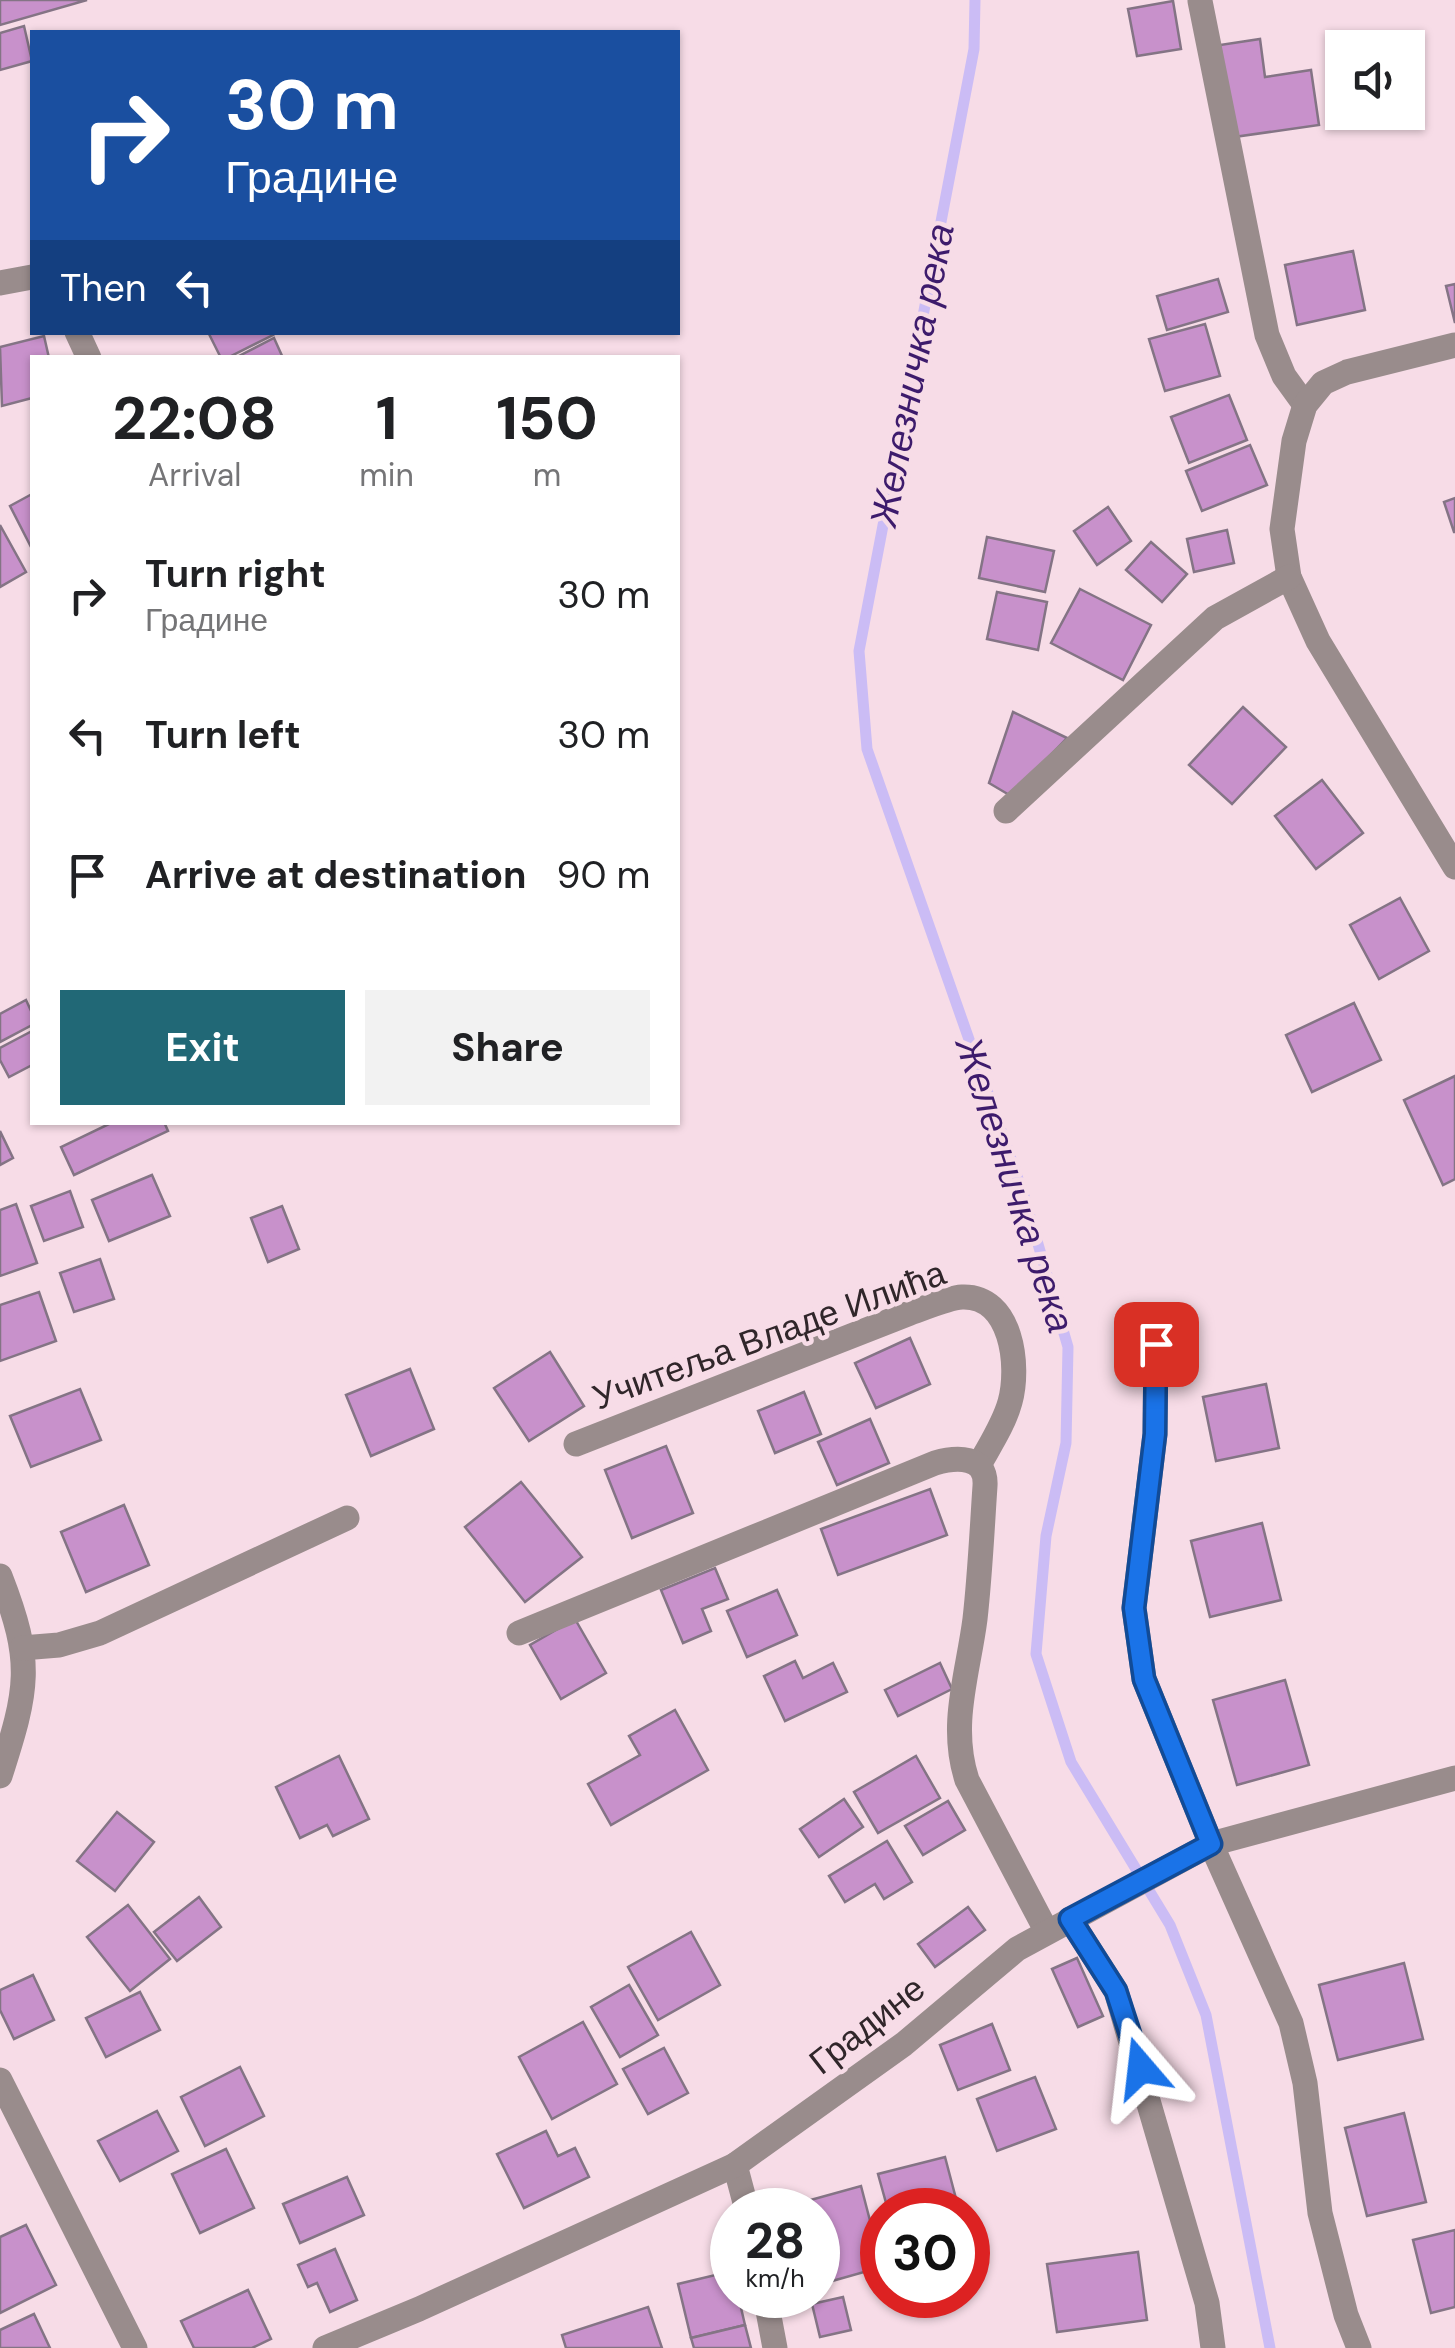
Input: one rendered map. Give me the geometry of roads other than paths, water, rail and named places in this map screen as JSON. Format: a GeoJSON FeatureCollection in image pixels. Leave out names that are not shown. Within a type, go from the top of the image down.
{"type":"FeatureCollection","features":[{"type":"Feature","properties":{"kind":"street"},"geometry":{"type":"LineString","coordinates":[[1200,1],[1267,335],[1284,376],[1305,405]]}},
{"type":"Feature","properties":{"kind":"street"},"geometry":{"type":"LineString","coordinates":[[0,283],[30,276]]}},
{"type":"Feature","properties":{"kind":"street"},"geometry":{"type":"LineString","coordinates":[[1455,345],[1347,372],[1323,383],[1305,405],[1294,441],[1282,530],[1289,578],[1318,641],[1455,866]]}},
{"type":"Feature","properties":{"kind":"street"},"geometry":{"type":"LineString","coordinates":[[1006,810],[1216,618],[1289,578]]}},
{"type":"Feature","properties":{"kind":"street","name":"Учитеља Владе Илића"},"geometry":{"type":"LineString","coordinates":[[576,1444],[910,1313],[963,1296],[998,1310],[1008,1328],[1010,1343],[1011,1399],[979,1465]]}},
{"type":"Feature","properties":{"kind":"street"},"geometry":{"type":"LineString","coordinates":[[1156,1344],[1155,1434],[1134,1608],[1144,1679],[1211,1844],[1291,2023],[1306,2082],[1320,2213],[1346,2315],[1359,2348]]}},
{"type":"Feature","properties":{"kind":"street"},"geometry":{"type":"LineString","coordinates":[[518,1633],[935,1463],[953,1458],[979,1465],[986,1475],[975,1618],[958,1712],[958,1755],[966,1780],[1059,1925],[1116,1991],[1208,2303],[1213,2348]]}},
{"type":"Feature","properties":{"kind":"street"},"geometry":{"type":"LineString","coordinates":[[22,1648],[59,1645],[100,1633],[347,1518]]}},
{"type":"Feature","properties":{"kind":"street"},"geometry":{"type":"LineString","coordinates":[[0,1576],[20,1630],[26,1674],[23,1698],[0,1776]]}},
{"type":"Feature","properties":{"kind":"street","name":"Градине"},"geometry":{"type":"LineString","coordinates":[[325,2348],[735,2165],[904,2044],[1017,1949],[1211,1844],[1455,1778]]}},
{"type":"Feature","properties":{"kind":"street"},"geometry":{"type":"LineString","coordinates":[[0,2080],[135,2348]]}},
{"type":"Feature","properties":{"kind":"street"},"geometry":{"type":"LineString","coordinates":[[735,2165],[741,2188]]}},
{"type":"Feature","properties":{"kind":"street"},"geometry":{"type":"LineString","coordinates":[[769,2318],[775,2348]]}},
{"type":"Feature","properties":{"kind":"waterway","name":"Железничка река"},"geometry":{"type":"LineString","coordinates":[[975,0],[974,49],[859,651],[867,749],[1024,1196],[1068,1347],[1066,1443],[1046,1536],[1036,1654],[1071,1762],[1170,1925],[1206,2015],[1270,2348]]}}]}
